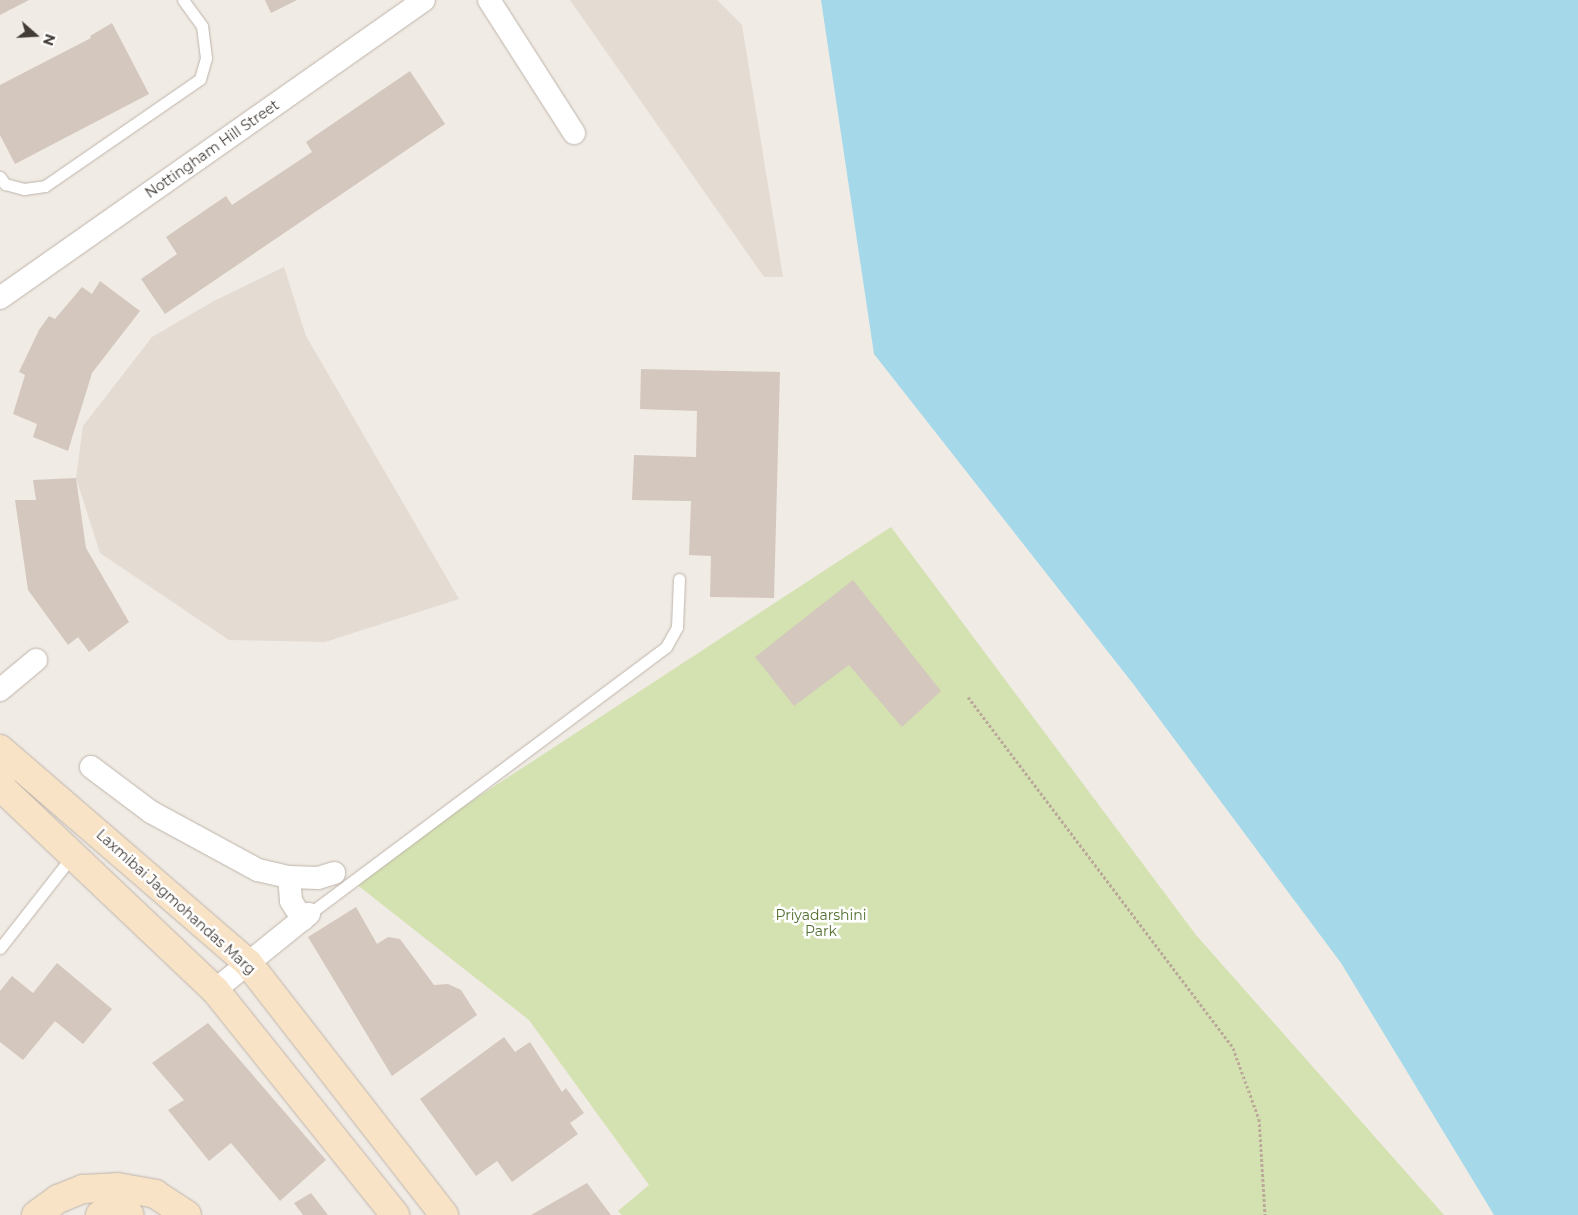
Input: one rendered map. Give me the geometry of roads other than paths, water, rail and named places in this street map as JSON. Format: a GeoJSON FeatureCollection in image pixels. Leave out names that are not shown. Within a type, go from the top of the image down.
{"type":"FeatureCollection","features":[{"type":"Feature","properties":{"kind":"main road","name":"Laxmibai Jagmohandas Marg"},"geometry":{"type":"LineString","coordinates":[[0,749],[248,963],[444,1215]]}},
{"type":"Feature","properties":{"kind":"main road"},"geometry":{"type":"LineString","coordinates":[[0,782],[3,789],[215,990],[395,1215]]}},
{"type":"Feature","properties":{"kind":"main road"},"geometry":{"type":"LineString","coordinates":[[355,1165],[384,1138]]}},
{"type":"Feature","properties":{"kind":"main road"},"geometry":{"type":"LineString","coordinates":[[36,1215],[58,1198],[83,1189],[117,1187],[155,1194],[187,1215]]}},
{"type":"Feature","properties":{"kind":"main road"},"geometry":{"type":"LineString","coordinates":[[100,1215],[120,1212],[130,1215]]}},
{"type":"Feature","properties":{"kind":"street","name":"Nottingham Hill Street"},"geometry":{"type":"LineString","coordinates":[[0,298],[424,0]]}},
{"type":"Feature","properties":{"kind":"street"},"geometry":{"type":"LineString","coordinates":[[488,0],[574,133]]}},
{"type":"Feature","properties":{"kind":"street"},"geometry":{"type":"LineString","coordinates":[[0,690],[36,660]]}},
{"type":"Feature","properties":{"kind":"street"},"geometry":{"type":"LineString","coordinates":[[91,767],[151,812],[258,870],[290,877],[318,878],[334,873]]}},
{"type":"Feature","properties":{"kind":"street"},"geometry":{"type":"LineString","coordinates":[[215,990],[306,917],[291,901],[290,877]]}},
{"type":"Feature","properties":{"kind":"lane"},"geometry":{"type":"LineString","coordinates":[[0,177],[5,184],[24,189],[45,186],[200,79],[206,58],[202,26],[183,0]]}},
{"type":"Feature","properties":{"kind":"lane"},"geometry":{"type":"LineString","coordinates":[[306,917],[666,647],[677,627],[679,579]]}},
{"type":"Feature","properties":{"kind":"lane"},"geometry":{"type":"LineString","coordinates":[[0,948],[74,855]]}},
{"type":"Feature","properties":{"kind":"water"},"geometry":{"type":"Polygon","coordinates":[[[821,0],[1578,0],[1578,1215],[1494,1215],[1341,963],[1134,685],[874,354],[821,0]]]}},
{"type":"Feature","properties":{"kind":"park label","name":"Priyadarshini Park"},"geometry":{"type":"Point","coordinates":[821,924]}}]}
